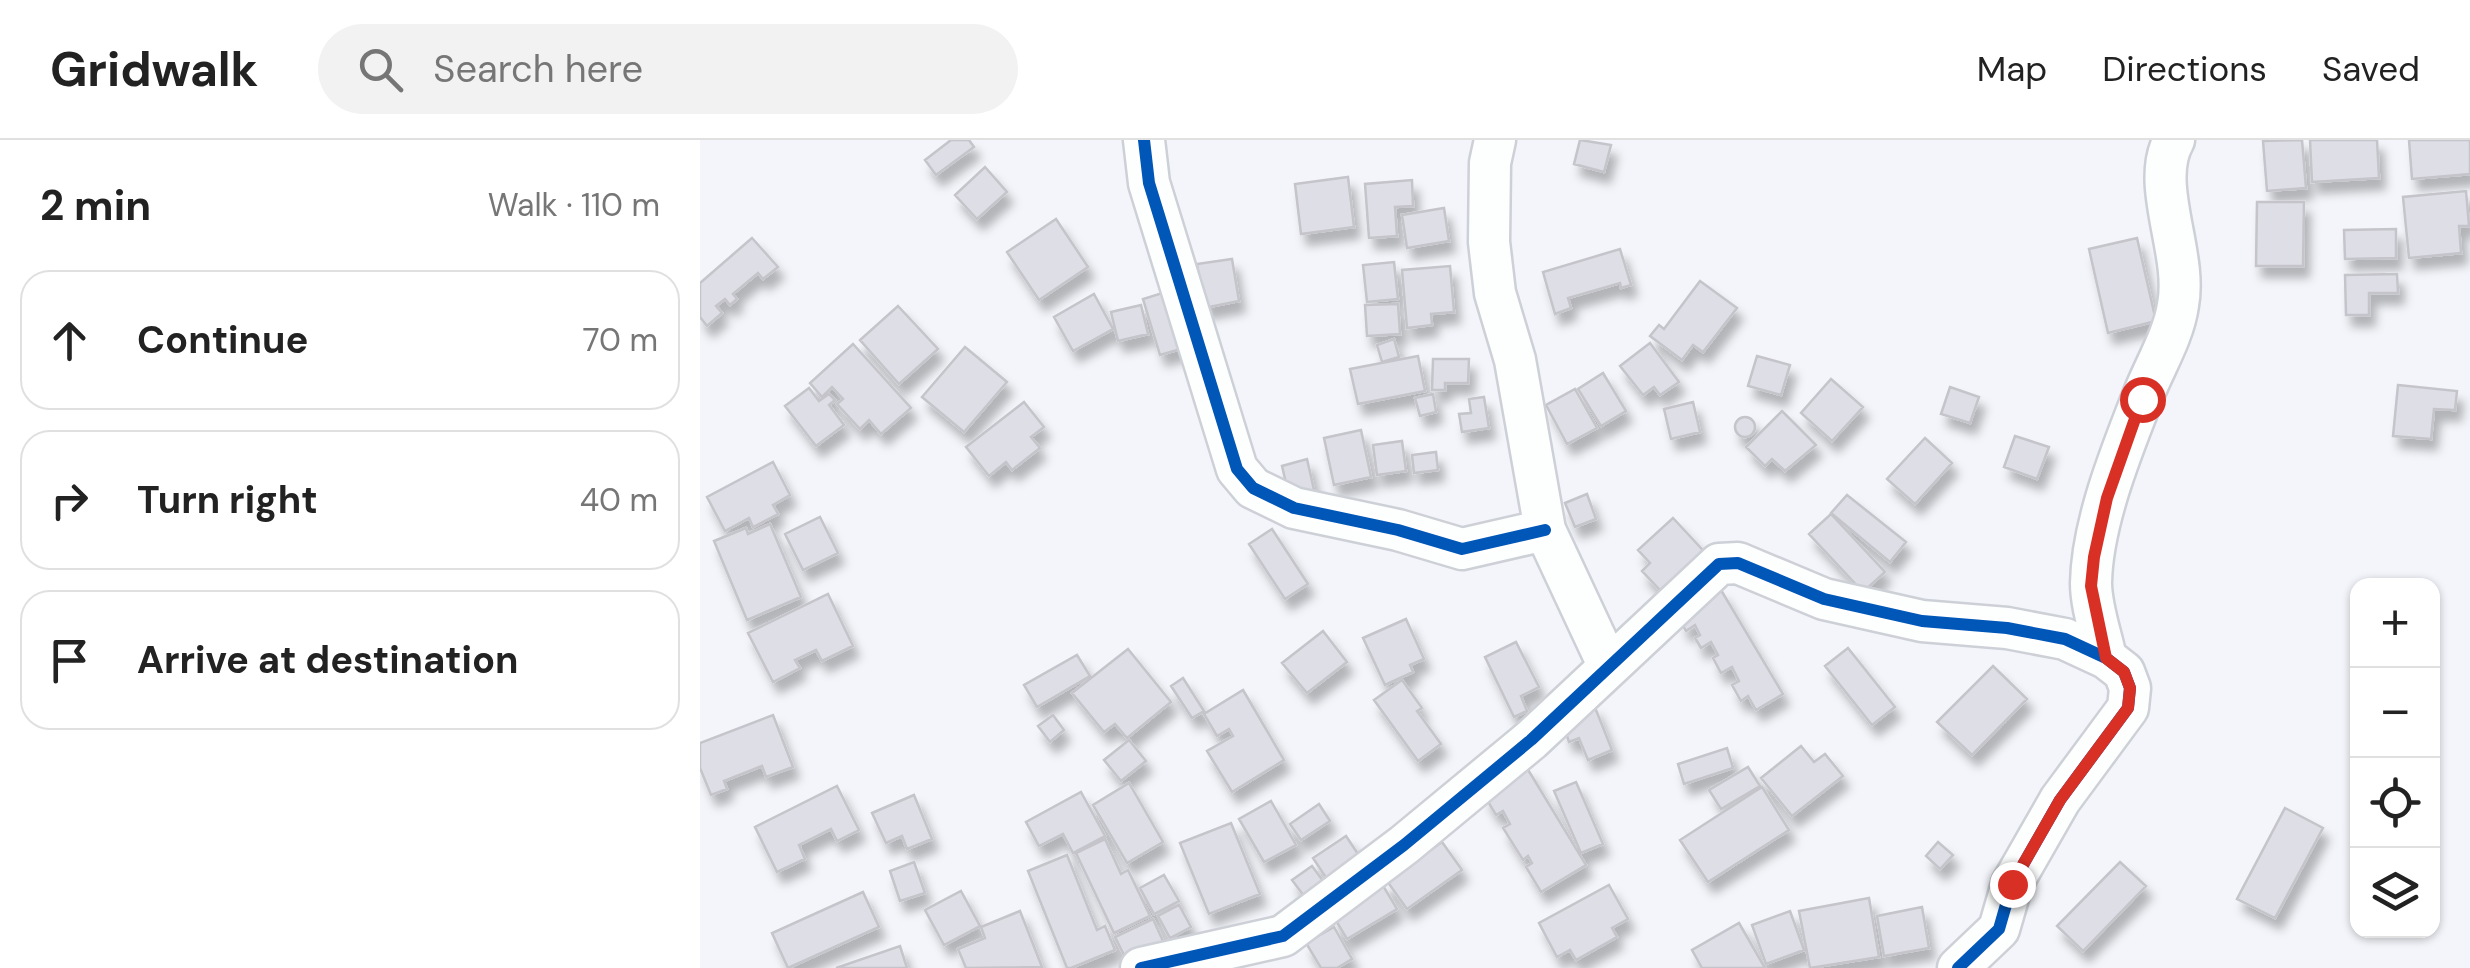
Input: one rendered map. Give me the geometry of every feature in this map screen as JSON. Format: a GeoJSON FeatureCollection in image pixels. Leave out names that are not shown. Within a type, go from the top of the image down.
{"type":"FeatureCollection","features":[{"type":"Feature","properties":{"kind":"street"},"geometry":{"type":"LineString","coordinates":[[1144,140],[1149,183],[1237,469],[1253,488],[1294,508],[1398,530],[1462,550],[1545,530]]}},
{"type":"Feature","properties":{"kind":"street"},"geometry":{"type":"LineString","coordinates":[[1496,140],[1490,163],[1489,242],[1494,293],[1515,360],[1545,530],[1609,668]]}},
{"type":"Feature","properties":{"kind":"street"},"geometry":{"type":"LineString","coordinates":[[2106,658],[2091,586],[2094,557],[2107,498],[2178,306],[2180,257],[2166,198],[2166,154],[2174,140]]}},
{"type":"Feature","properties":{"kind":"street"},"geometry":{"type":"LineString","coordinates":[[1142,968],[1290,952],[1404,846],[1531,740],[1719,564],[1738,563],[1824,599],[1922,621],[2065,638],[2106,658],[2124,672],[2130,688],[2128,708],[2060,800],[2012,884],[1998,929],[1958,968]]}},
{"type":"Feature","properties":{"kind":"building"},"geometry":{"type":"Polygon","coordinates":[[[951,140],[969,140],[974,147],[936,175],[925,160],[951,140]]]}},
{"type":"Feature","properties":{"kind":"building"},"geometry":{"type":"Polygon","coordinates":[[[1580,140],[1611,145],[1604,172],[1574,164],[1580,140]]]}},
{"type":"Feature","properties":{"kind":"building"},"geometry":{"type":"Polygon","coordinates":[[[2302,140],[2306,188],[2267,191],[2263,141],[2302,140]]]}},
{"type":"Feature","properties":{"kind":"building"},"geometry":{"type":"Polygon","coordinates":[[[2310,140],[2377,140],[2379,178],[2312,182],[2310,140]]]}},
{"type":"Feature","properties":{"kind":"building"},"geometry":{"type":"Polygon","coordinates":[[[2409,140],[2470,140],[2470,174],[2412,179],[2409,140]]]}},
{"type":"Feature","properties":{"kind":"building"},"geometry":{"type":"Polygon","coordinates":[[[985,167],[1007,192],[977,219],[955,195],[985,167]]]}},
{"type":"Feature","properties":{"kind":"building"},"geometry":{"type":"Polygon","coordinates":[[[1348,177],[1354,227],[1301,234],[1295,184],[1348,177]]]}},
{"type":"Feature","properties":{"kind":"building"},"geometry":{"type":"Polygon","coordinates":[[[1412,180],[1413,206],[1395,207],[1397,236],[1369,238],[1365,184],[1412,180]]]}},
{"type":"Feature","properties":{"kind":"building"},"geometry":{"type":"Polygon","coordinates":[[[2466,191],[2469,226],[2459,226],[2461,253],[2409,258],[2403,197],[2466,191]]]}},
{"type":"Feature","properties":{"kind":"building"},"geometry":{"type":"Polygon","coordinates":[[[2257,202],[2304,202],[2303,266],[2256,266],[2257,202]]]}},
{"type":"Feature","properties":{"kind":"building"},"geometry":{"type":"Polygon","coordinates":[[[1444,208],[1449,241],[1407,248],[1402,215],[1444,208]]]}},
{"type":"Feature","properties":{"kind":"building"},"geometry":{"type":"Polygon","coordinates":[[[1056,219],[1088,267],[1039,300],[1007,252],[1056,219]]]}},
{"type":"Feature","properties":{"kind":"building"},"geometry":{"type":"Polygon","coordinates":[[[2396,229],[2396,258],[2345,259],[2344,230],[2396,229]]]}},
{"type":"Feature","properties":{"kind":"building"},"geometry":{"type":"Polygon","coordinates":[[[752,238],[778,267],[763,279],[758,273],[733,294],[737,299],[730,305],[725,299],[716,306],[722,313],[707,326],[700,317],[700,283],[752,238]]]}},
{"type":"Feature","properties":{"kind":"building"},"geometry":{"type":"Polygon","coordinates":[[[2137,238],[2156,321],[2108,333],[2089,249],[2137,238]]]}},
{"type":"Feature","properties":{"kind":"building"},"geometry":{"type":"Polygon","coordinates":[[[1620,249],[1631,285],[1621,288],[1620,283],[1568,298],[1571,308],[1555,314],[1543,272],[1620,249]]]}},
{"type":"Feature","properties":{"kind":"building"},"geometry":{"type":"Polygon","coordinates":[[[1232,259],[1239,301],[1204,308],[1197,264],[1232,259]]]}},
{"type":"Feature","properties":{"kind":"building"},"geometry":{"type":"Polygon","coordinates":[[[1394,262],[1398,299],[1367,302],[1363,265],[1394,262]]]}},
{"type":"Feature","properties":{"kind":"building"},"geometry":{"type":"Polygon","coordinates":[[[1450,266],[1454,312],[1431,314],[1432,325],[1407,328],[1402,270],[1450,266]]]}},
{"type":"Feature","properties":{"kind":"building"},"geometry":{"type":"Polygon","coordinates":[[[2397,274],[2398,293],[2369,293],[2369,315],[2346,315],[2345,275],[2397,274]]]}},
{"type":"Feature","properties":{"kind":"building"},"geometry":{"type":"Polygon","coordinates":[[[1700,281],[1737,308],[1703,352],[1693,345],[1682,360],[1650,336],[1659,325],[1664,329],[1700,281]]]}},
{"type":"Feature","properties":{"kind":"building"},"geometry":{"type":"Polygon","coordinates":[[[1172,290],[1188,347],[1160,355],[1143,299],[1172,290]]]}},
{"type":"Feature","properties":{"kind":"building"},"geometry":{"type":"Polygon","coordinates":[[[1094,294],[1113,329],[1073,351],[1054,317],[1094,294]]]}},
{"type":"Feature","properties":{"kind":"building"},"geometry":{"type":"Polygon","coordinates":[[[1398,304],[1400,334],[1367,336],[1365,305],[1398,304]]]}},
{"type":"Feature","properties":{"kind":"building"},"geometry":{"type":"Polygon","coordinates":[[[1141,305],[1148,334],[1118,341],[1111,312],[1141,305]]]}},
{"type":"Feature","properties":{"kind":"building"},"geometry":{"type":"Polygon","coordinates":[[[898,306],[938,349],[899,384],[860,340],[898,306]]]}},
{"type":"Feature","properties":{"kind":"building"},"geometry":{"type":"Polygon","coordinates":[[[1394,339],[1399,357],[1382,362],[1377,345],[1394,339]]]}},
{"type":"Feature","properties":{"kind":"building"},"geometry":{"type":"Polygon","coordinates":[[[1650,343],[1679,382],[1660,395],[1654,387],[1643,395],[1620,366],[1650,343]]]}},
{"type":"Feature","properties":{"kind":"building"},"geometry":{"type":"Polygon","coordinates":[[[853,344],[911,408],[881,434],[869,420],[860,429],[837,404],[843,399],[832,387],[822,397],[810,383],[853,344]]]}},
{"type":"Feature","properties":{"kind":"building"},"geometry":{"type":"Polygon","coordinates":[[[965,347],[1007,382],[964,432],[922,397],[965,347]]]}},
{"type":"Feature","properties":{"kind":"building"},"geometry":{"type":"Polygon","coordinates":[[[1418,356],[1425,391],[1358,404],[1350,369],[1418,356]]]}},
{"type":"Feature","properties":{"kind":"building"},"geometry":{"type":"Polygon","coordinates":[[[1757,356],[1790,365],[1781,395],[1748,386],[1757,356]]]}},
{"type":"Feature","properties":{"kind":"building"},"geometry":{"type":"Polygon","coordinates":[[[1433,359],[1469,359],[1468,383],[1445,383],[1445,390],[1432,390],[1433,359]]]}},
{"type":"Feature","properties":{"kind":"building"},"geometry":{"type":"Polygon","coordinates":[[[1603,373],[1626,411],[1601,426],[1578,389],[1603,373]]]}},
{"type":"Feature","properties":{"kind":"building"},"geometry":{"type":"Polygon","coordinates":[[[1831,379],[1863,407],[1832,441],[1801,413],[1831,379]]]}},
{"type":"Feature","properties":{"kind":"building"},"geometry":{"type":"Polygon","coordinates":[[[2398,385],[2457,391],[2455,410],[2434,409],[2431,439],[2393,436],[2398,385]]]}},
{"type":"Feature","properties":{"kind":"building"},"geometry":{"type":"Polygon","coordinates":[[[1950,387],[1979,397],[1970,423],[1941,414],[1950,387]]]}},
{"type":"Feature","properties":{"kind":"building"},"geometry":{"type":"Polygon","coordinates":[[[809,388],[819,401],[829,394],[835,400],[829,405],[844,425],[816,446],[785,406],[809,388]]]}},
{"type":"Feature","properties":{"kind":"building"},"geometry":{"type":"Polygon","coordinates":[[[1575,389],[1597,428],[1567,444],[1546,405],[1575,389]]]}},
{"type":"Feature","properties":{"kind":"building"},"geometry":{"type":"Polygon","coordinates":[[[1433,394],[1436,412],[1420,416],[1415,398],[1433,394]]]}},
{"type":"Feature","properties":{"kind":"building"},"geometry":{"type":"Polygon","coordinates":[[[1484,397],[1489,428],[1462,432],[1459,414],[1471,413],[1469,399],[1484,397]]]}},
{"type":"Feature","properties":{"kind":"building"},"geometry":{"type":"Polygon","coordinates":[[[1024,402],[1044,427],[1031,437],[1040,448],[1012,470],[1006,462],[989,476],[966,447],[1024,402]]]}},
{"type":"Feature","properties":{"kind":"building"},"geometry":{"type":"Polygon","coordinates":[[[1693,402],[1700,432],[1671,439],[1664,409],[1693,402]]]}},
{"type":"Feature","properties":{"kind":"building"},"geometry":{"type":"Polygon","coordinates":[[[1782,411],[1816,445],[1785,471],[1772,459],[1765,466],[1746,447],[1782,411]]]}},
{"type":"Feature","properties":{"kind":"building"},"geometry":{"type":"Polygon","coordinates":[[[1745,417],[1755,427],[1745,437],[1735,427],[1745,417]]]}},
{"type":"Feature","properties":{"kind":"building"},"geometry":{"type":"Polygon","coordinates":[[[1361,430],[1371,477],[1334,485],[1324,438],[1361,430]]]}},
{"type":"Feature","properties":{"kind":"building"},"geometry":{"type":"Polygon","coordinates":[[[2015,436],[2049,447],[2037,479],[2004,467],[2015,436]]]}},
{"type":"Feature","properties":{"kind":"building"},"geometry":{"type":"Polygon","coordinates":[[[1925,438],[1952,463],[1915,504],[1887,479],[1925,438]]]}},
{"type":"Feature","properties":{"kind":"building"},"geometry":{"type":"Polygon","coordinates":[[[1402,441],[1406,471],[1377,475],[1373,445],[1402,441]]]}},
{"type":"Feature","properties":{"kind":"building"},"geometry":{"type":"Polygon","coordinates":[[[1436,452],[1438,470],[1414,473],[1412,455],[1436,452]]]}},
{"type":"Feature","properties":{"kind":"building"},"geometry":{"type":"Polygon","coordinates":[[[1307,459],[1314,490],[1289,496],[1282,466],[1307,459]]]}},
{"type":"Feature","properties":{"kind":"building"},"geometry":{"type":"Polygon","coordinates":[[[773,462],[790,495],[773,505],[778,514],[753,527],[749,518],[725,531],[707,497],[773,462]]]}},
{"type":"Feature","properties":{"kind":"building"},"geometry":{"type":"Polygon","coordinates":[[[1587,494],[1596,519],[1575,527],[1565,503],[1587,494]]]}},
{"type":"Feature","properties":{"kind":"building"},"geometry":{"type":"Polygon","coordinates":[[[1847,495],[1906,542],[1890,562],[1831,513],[1847,495]]]}},
{"type":"Feature","properties":{"kind":"building"},"geometry":{"type":"Polygon","coordinates":[[[1831,514],[1885,572],[1863,592],[1809,534],[1831,514]]]}},
{"type":"Feature","properties":{"kind":"building"},"geometry":{"type":"Polygon","coordinates":[[[820,517],[838,553],[803,570],[785,534],[820,517]]]}},
{"type":"Feature","properties":{"kind":"building"},"geometry":{"type":"Polygon","coordinates":[[[1673,518],[1712,560],[1677,593],[1667,584],[1660,590],[1642,571],[1650,563],[1638,550],[1673,518]]]}},
{"type":"Feature","properties":{"kind":"building"},"geometry":{"type":"Polygon","coordinates":[[[770,524],[801,597],[747,620],[714,541],[746,528],[748,534],[770,524]]]}},
{"type":"Feature","properties":{"kind":"building"},"geometry":{"type":"Polygon","coordinates":[[[1272,529],[1308,584],[1285,599],[1249,544],[1272,529]]]}},
{"type":"Feature","properties":{"kind":"building"},"geometry":{"type":"Polygon","coordinates":[[[1721,590],[1783,694],[1756,710],[1748,696],[1741,701],[1732,685],[1739,681],[1732,667],[1721,673],[1713,658],[1718,655],[1711,642],[1701,648],[1695,638],[1700,635],[1695,625],[1686,631],[1680,620],[1721,590]]]}},
{"type":"Feature","properties":{"kind":"building"},"geometry":{"type":"Polygon","coordinates":[[[828,594],[853,646],[822,661],[816,650],[795,660],[800,668],[773,682],[748,633],[828,594]]]}},
{"type":"Feature","properties":{"kind":"building"},"geometry":{"type":"Polygon","coordinates":[[[1406,619],[1424,659],[1410,665],[1413,672],[1385,685],[1363,638],[1406,619]]]}},
{"type":"Feature","properties":{"kind":"building"},"geometry":{"type":"Polygon","coordinates":[[[1323,631],[1347,662],[1307,693],[1282,663],[1323,631]]]}},
{"type":"Feature","properties":{"kind":"building"},"geometry":{"type":"Polygon","coordinates":[[[1516,642],[1539,687],[1521,696],[1527,711],[1514,717],[1485,657],[1516,642]]]}},
{"type":"Feature","properties":{"kind":"building"},"geometry":{"type":"Polygon","coordinates":[[[1848,648],[1895,707],[1872,725],[1825,666],[1848,648]]]}},
{"type":"Feature","properties":{"kind":"building"},"geometry":{"type":"Polygon","coordinates":[[[1128,649],[1171,702],[1127,738],[1115,724],[1104,732],[1072,693],[1128,649]]]}},
{"type":"Feature","properties":{"kind":"building"},"geometry":{"type":"Polygon","coordinates":[[[1077,655],[1090,676],[1037,707],[1024,685],[1077,655]]]}},
{"type":"Feature","properties":{"kind":"building"},"geometry":{"type":"Polygon","coordinates":[[[1993,666],[2027,699],[1972,755],[1937,722],[1993,666]]]}},
{"type":"Feature","properties":{"kind":"building"},"geometry":{"type":"Polygon","coordinates":[[[1183,678],[1204,711],[1192,718],[1171,686],[1183,678]]]}},
{"type":"Feature","properties":{"kind":"building"},"geometry":{"type":"Polygon","coordinates":[[[1402,680],[1422,708],[1417,711],[1441,744],[1418,761],[1374,700],[1402,680]]]}},
{"type":"Feature","properties":{"kind":"building"},"geometry":{"type":"Polygon","coordinates":[[[1243,690],[1284,760],[1232,792],[1207,751],[1233,736],[1229,729],[1217,736],[1204,714],[1243,690]]]}},
{"type":"Feature","properties":{"kind":"building"},"geometry":{"type":"Polygon","coordinates":[[[1594,705],[1612,750],[1588,760],[1579,738],[1569,742],[1564,727],[1594,705]]]}},
{"type":"Feature","properties":{"kind":"building"},"geometry":{"type":"Polygon","coordinates":[[[773,715],[793,767],[766,777],[762,766],[724,781],[727,789],[711,795],[700,768],[700,743],[773,715]]]}},
{"type":"Feature","properties":{"kind":"building"},"geometry":{"type":"Polygon","coordinates":[[[1053,715],[1064,730],[1050,742],[1038,726],[1053,715]]]}},
{"type":"Feature","properties":{"kind":"building"},"geometry":{"type":"Polygon","coordinates":[[[1129,740],[1146,761],[1121,781],[1104,760],[1129,740]]]}},
{"type":"Feature","properties":{"kind":"building"},"geometry":{"type":"Polygon","coordinates":[[[1801,746],[1814,762],[1825,754],[1843,776],[1792,816],[1761,778],[1801,746]]]}},
{"type":"Feature","properties":{"kind":"building"},"geometry":{"type":"Polygon","coordinates":[[[1727,748],[1733,768],[1684,784],[1678,764],[1727,748]]]}},
{"type":"Feature","properties":{"kind":"building"},"geometry":{"type":"Polygon","coordinates":[[[1748,767],[1760,786],[1721,809],[1709,790],[1748,767]]]}},
{"type":"Feature","properties":{"kind":"building"},"geometry":{"type":"Polygon","coordinates":[[[1527,768],[1586,865],[1541,892],[1526,867],[1532,863],[1528,856],[1523,860],[1503,828],[1510,824],[1503,811],[1496,815],[1484,795],[1527,768]]]}},
{"type":"Feature","properties":{"kind":"building"},"geometry":{"type":"Polygon","coordinates":[[[1576,782],[1603,844],[1581,853],[1554,791],[1576,782]]]}},
{"type":"Feature","properties":{"kind":"building"},"geometry":{"type":"Polygon","coordinates":[[[1129,783],[1163,842],[1127,863],[1093,805],[1129,783]]]}},
{"type":"Feature","properties":{"kind":"building"},"geometry":{"type":"Polygon","coordinates":[[[837,786],[859,830],[837,841],[831,829],[799,845],[805,859],[777,872],[755,827],[837,786]]]}},
{"type":"Feature","properties":{"kind":"building"},"geometry":{"type":"Polygon","coordinates":[[[1762,787],[1789,830],[1708,882],[1680,840],[1762,787]]]}},
{"type":"Feature","properties":{"kind":"building"},"geometry":{"type":"Polygon","coordinates":[[[1081,792],[1105,836],[1073,853],[1063,834],[1039,846],[1026,822],[1081,792]]]}},
{"type":"Feature","properties":{"kind":"building"},"geometry":{"type":"Polygon","coordinates":[[[914,795],[932,839],[907,849],[902,836],[886,843],[872,813],[914,795]]]}},
{"type":"Feature","properties":{"kind":"building"},"geometry":{"type":"Polygon","coordinates":[[[1271,801],[1296,845],[1264,862],[1239,819],[1271,801]]]}},
{"type":"Feature","properties":{"kind":"building"},"geometry":{"type":"Polygon","coordinates":[[[1319,804],[1330,821],[1301,840],[1290,824],[1319,804]]]}},
{"type":"Feature","properties":{"kind":"building"},"geometry":{"type":"Polygon","coordinates":[[[2285,808],[2323,828],[2275,918],[2237,899],[2285,808]]]}},
{"type":"Feature","properties":{"kind":"building"},"geometry":{"type":"Polygon","coordinates":[[[1231,823],[1260,894],[1209,914],[1180,843],[1231,823]]]}},
{"type":"Feature","properties":{"kind":"building"},"geometry":{"type":"Polygon","coordinates":[[[1346,836],[1360,857],[1327,879],[1313,858],[1346,836]]]}},
{"type":"Feature","properties":{"kind":"building"},"geometry":{"type":"Polygon","coordinates":[[[1105,839],[1121,874],[1128,870],[1150,916],[1114,933],[1076,853],[1105,839]]]}},
{"type":"Feature","properties":{"kind":"building"},"geometry":{"type":"Polygon","coordinates":[[[1442,842],[1462,870],[1407,909],[1387,881],[1442,842]]]}},
{"type":"Feature","properties":{"kind":"building"},"geometry":{"type":"Polygon","coordinates":[[[1938,842],[1953,855],[1940,869],[1926,856],[1938,842]]]}},
{"type":"Feature","properties":{"kind":"building"},"geometry":{"type":"Polygon","coordinates":[[[1067,855],[1097,930],[1105,926],[1115,950],[1071,968],[1067,968],[1028,871],[1067,855]]]}},
{"type":"Feature","properties":{"kind":"building"},"geometry":{"type":"Polygon","coordinates":[[[914,862],[925,893],[900,901],[890,871],[914,862]]]}},
{"type":"Feature","properties":{"kind":"building"},"geometry":{"type":"Polygon","coordinates":[[[2120,862],[2146,886],[2083,951],[2057,926],[2120,862]]]}},
{"type":"Feature","properties":{"kind":"building"},"geometry":{"type":"Polygon","coordinates":[[[1312,866],[1329,889],[1310,904],[1292,880],[1312,866]]]}},
{"type":"Feature","properties":{"kind":"building"},"geometry":{"type":"Polygon","coordinates":[[[1164,875],[1179,901],[1154,914],[1140,888],[1164,875]]]}},
{"type":"Feature","properties":{"kind":"building"},"geometry":{"type":"Polygon","coordinates":[[[1382,884],[1397,909],[1347,939],[1332,914],[1382,884]]]}},
{"type":"Feature","properties":{"kind":"building"},"geometry":{"type":"Polygon","coordinates":[[[1609,885],[1628,919],[1612,928],[1617,937],[1576,960],[1570,950],[1557,957],[1539,923],[1609,885]]]}},
{"type":"Feature","properties":{"kind":"building"},"geometry":{"type":"Polygon","coordinates":[[[961,891],[980,926],[944,945],[925,910],[961,891]]]}},
{"type":"Feature","properties":{"kind":"building"},"geometry":{"type":"Polygon","coordinates":[[[863,892],[879,927],[788,968],[772,933],[863,892]]]}},
{"type":"Feature","properties":{"kind":"building"},"geometry":{"type":"Polygon","coordinates":[[[1869,898],[1879,957],[1810,968],[1799,911],[1869,898]]]}},
{"type":"Feature","properties":{"kind":"building"},"geometry":{"type":"Polygon","coordinates":[[[1179,905],[1191,927],[1170,938],[1158,916],[1179,905]]]}},
{"type":"Feature","properties":{"kind":"building"},"geometry":{"type":"Polygon","coordinates":[[[1922,907],[1929,948],[1884,956],[1877,916],[1922,907]]]}},
{"type":"Feature","properties":{"kind":"building"},"geometry":{"type":"Polygon","coordinates":[[[1020,911],[1042,967],[966,968],[958,949],[985,938],[981,927],[1020,911]]]}},
{"type":"Feature","properties":{"kind":"building"},"geometry":{"type":"Polygon","coordinates":[[[1790,911],[1804,950],[1766,964],[1752,925],[1790,911]]]}},
{"type":"Feature","properties":{"kind":"building"},"geometry":{"type":"Polygon","coordinates":[[[1153,919],[1163,941],[1136,954],[1135,949],[1124,955],[1115,937],[1153,919]]]}},
{"type":"Feature","properties":{"kind":"building"},"geometry":{"type":"Polygon","coordinates":[[[1739,923],[1765,968],[1702,968],[1692,950],[1739,923]]]}},
{"type":"Feature","properties":{"kind":"building"},"geometry":{"type":"Polygon","coordinates":[[[1334,927],[1352,959],[1337,968],[1321,968],[1306,943],[1334,927]]]}},
{"type":"Feature","properties":{"kind":"building"},"geometry":{"type":"Polygon","coordinates":[[[900,946],[907,968],[836,968],[900,946]]]}},
{"type":"Feature","properties":{"kind":"cycle path"},"geometry":{"type":"LineString","coordinates":[[1144,140],[1149,183],[1237,469],[1253,488],[1294,508],[1398,530],[1462,549],[1545,530]]}},
{"type":"Feature","properties":{"kind":"cycle path"},"geometry":{"type":"LineString","coordinates":[[1141,968],[1283,936],[1404,845],[1531,740],[1719,564],[1738,563],[1824,599],[1922,621],[2007,628],[2065,639],[2106,658],[2124,672],[2130,688],[2128,708],[2060,800],[2012,884],[1999,929],[1958,968]]}},
{"type":"Feature","properties":{"kind":"route"},"geometry":{"type":"LineString","coordinates":[[2012,884],[2060,800],[2128,708],[2130,688],[2124,672],[2106,658],[2091,586],[2107,498],[2142,399]]}}]}
